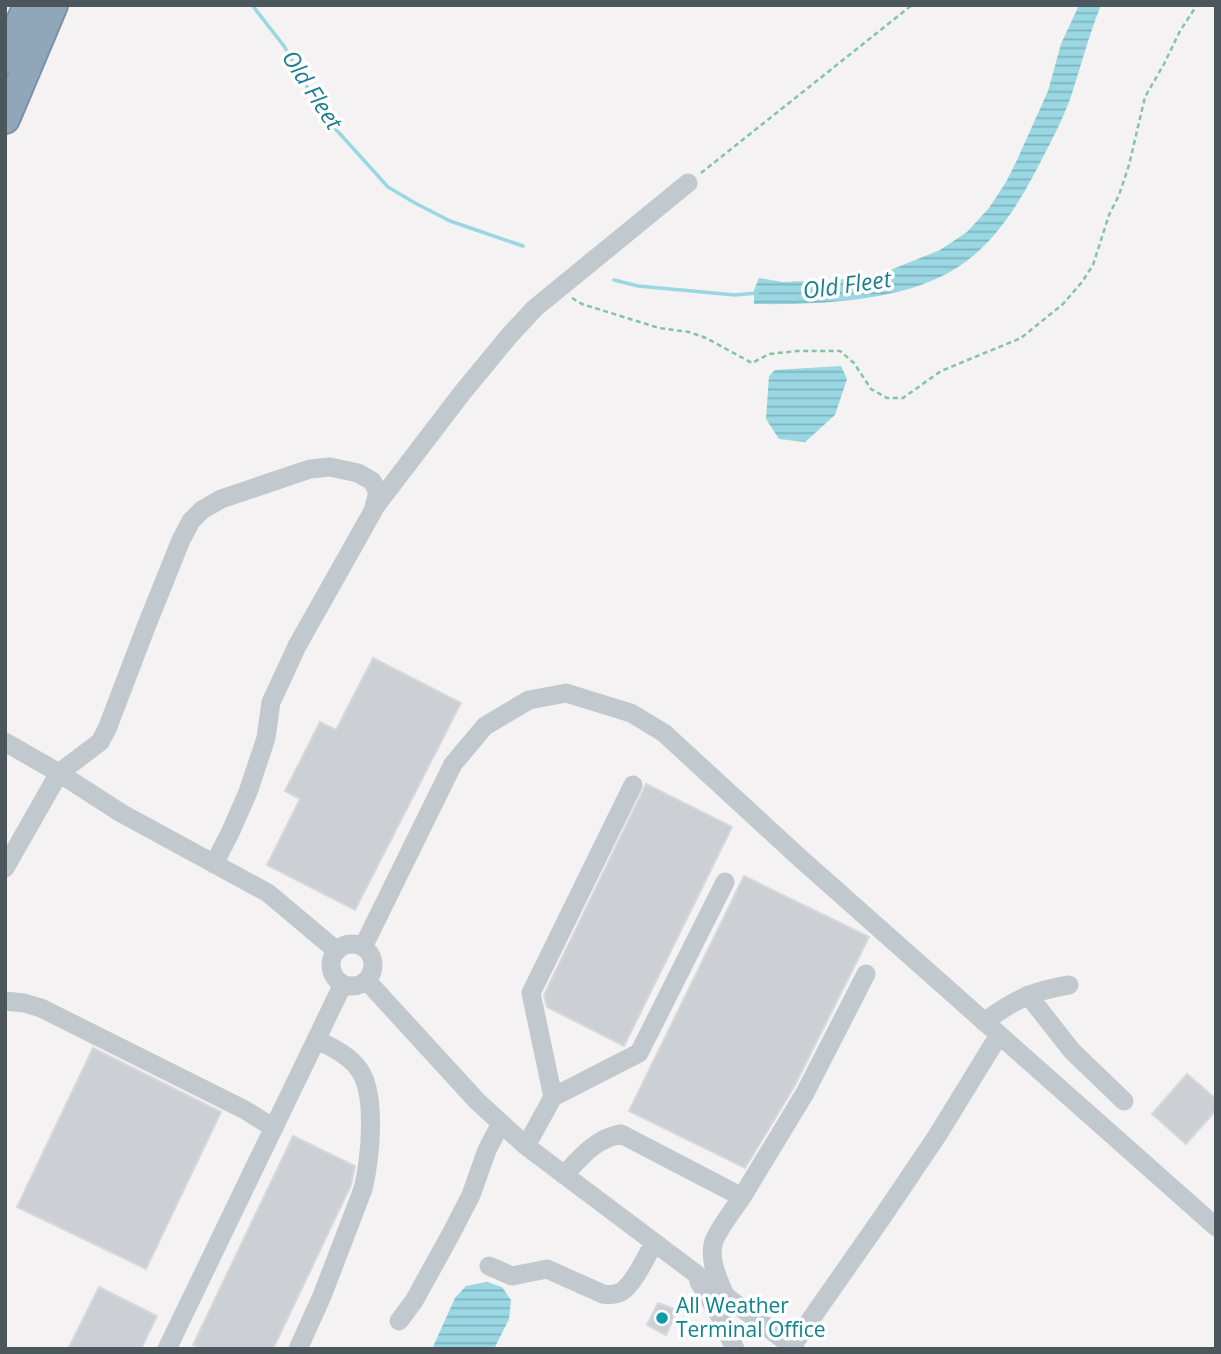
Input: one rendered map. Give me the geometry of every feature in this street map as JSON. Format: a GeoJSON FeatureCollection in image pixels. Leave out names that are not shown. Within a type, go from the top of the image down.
{"type":"FeatureCollection","features":[{"type":"Feature","properties":{"kind":"highway"},"geometry":{"type":"LineString","coordinates":[[5,59],[29,5]]}},
{"type":"Feature","properties":{"kind":"highway"},"geometry":{"type":"LineString","coordinates":[[5,119],[53,5]]}},
{"type":"Feature","properties":{"kind":"street"},"geometry":{"type":"LineString","coordinates":[[214,864],[248,792],[266,738],[271,702],[279,683],[373,511],[462,393],[509,336],[536,308],[688,183]]}},
{"type":"Feature","properties":{"kind":"street"},"geometry":{"type":"LineString","coordinates":[[5,868],[59,773],[100,742],[181,540],[191,521],[202,510],[221,499],[310,469],[330,467],[358,473],[372,481],[378,492],[373,511]]}},
{"type":"Feature","properties":{"kind":"street"},"geometry":{"type":"LineString","coordinates":[[363,947],[453,764],[485,726],[529,700],[566,693],[631,712],[664,733],[801,859],[1216,1227]]}},
{"type":"Feature","properties":{"kind":"street"},"geometry":{"type":"LineString","coordinates":[[5,742],[121,813],[268,893],[337,951]]}},
{"type":"Feature","properties":{"kind":"street"},"geometry":{"type":"LineString","coordinates":[[553,1097],[531,993],[633,785]]}},
{"type":"Feature","properties":{"kind":"street"},"geometry":{"type":"LineString","coordinates":[[526,1146],[553,1097],[639,1053],[725,881]]}},
{"type":"Feature","properties":{"kind":"street"},"geometry":{"type":"LineString","coordinates":[[349,944],[363,947],[374,963],[367,981],[356,986],[338,981],[332,970],[333,957],[337,951],[349,944]]}},
{"type":"Feature","properties":{"kind":"street"},"geometry":{"type":"LineString","coordinates":[[725,1296],[716,1275],[713,1242],[805,1093],[866,974]]}},
{"type":"Feature","properties":{"kind":"street"},"geometry":{"type":"LineString","coordinates":[[367,981],[478,1101],[526,1146],[793,1348],[891,1205],[999,1035]]}},
{"type":"Feature","properties":{"kind":"street"},"geometry":{"type":"LineString","coordinates":[[167,1349],[343,984]]}},
{"type":"Feature","properties":{"kind":"street"},"geometry":{"type":"LineString","coordinates":[[984,1021],[1009,1003],[1042,989],[1069,985]]}},
{"type":"Feature","properties":{"kind":"street"},"geometry":{"type":"LineString","coordinates":[[1028,995],[1072,1051],[1124,1101]]}},
{"type":"Feature","properties":{"kind":"street"},"geometry":{"type":"LineString","coordinates":[[5,1001],[24,1003],[41,1009],[245,1110],[274,1128]]}},
{"type":"Feature","properties":{"kind":"street"},"geometry":{"type":"LineString","coordinates":[[298,1349],[322,1296],[368,1171],[370,1113],[364,1079],[358,1067],[341,1053],[317,1040]]}},
{"type":"Feature","properties":{"kind":"street"},"geometry":{"type":"LineString","coordinates":[[399,1321],[414,1301],[452,1232],[471,1195],[487,1150],[501,1123]]}},
{"type":"Feature","properties":{"kind":"street"},"geometry":{"type":"LineString","coordinates":[[564,1175],[586,1151],[610,1136],[621,1134],[742,1197]]}},
{"type":"Feature","properties":{"kind":"street"},"geometry":{"type":"LineString","coordinates":[[489,1266],[512,1276],[547,1269],[603,1294],[612,1295],[624,1290],[632,1280],[653,1243]]}},
{"type":"Feature","properties":{"kind":"street"},"geometry":{"type":"LineString","coordinates":[[689,1269],[720,1316],[735,1349]]}},
{"type":"Feature","properties":{"kind":"path"},"geometry":{"type":"LineString","coordinates":[[688,183],[912,5]]}},
{"type":"Feature","properties":{"kind":"path"},"geometry":{"type":"LineString","coordinates":[[559,290],[582,304],[659,328],[689,332],[706,338],[752,363],[769,354],[840,351],[854,363],[871,389],[887,398],[903,398],[941,371],[1021,338],[1063,304],[1083,282],[1093,265],[1109,215],[1119,195],[1145,97],[1197,5]]}},
{"type":"Feature","properties":{"kind":"water"},"geometry":{"type":"Polygon","coordinates":[[[1079,5],[1101,5],[1066,109],[1014,209],[988,242],[973,256],[938,278],[896,292],[824,303],[754,304],[754,290],[759,278],[783,282],[878,275],[940,250],[967,232],[989,208],[1017,160],[1048,91],[1061,44],[1079,5]]]}},
{"type":"Feature","properties":{"kind":"water"},"geometry":{"type":"Polygon","coordinates":[[[841,366],[847,379],[835,415],[805,442],[779,439],[766,419],[769,376],[775,370],[841,366]]]}},
{"type":"Feature","properties":{"kind":"water"},"geometry":{"type":"Polygon","coordinates":[[[487,1282],[502,1287],[511,1300],[509,1319],[494,1349],[432,1349],[455,1298],[466,1286],[487,1282]]]}},
{"type":"Feature","properties":{"kind":"building"},"geometry":{"type":"Polygon","coordinates":[[[373,658],[461,703],[355,910],[267,865],[300,799],[285,791],[320,722],[336,730],[373,658]]]}},
{"type":"Feature","properties":{"kind":"building"},"geometry":{"type":"Polygon","coordinates":[[[646,784],[732,827],[624,1046],[547,1007],[544,995],[646,784]]]}},
{"type":"Feature","properties":{"kind":"building"},"geometry":{"type":"Polygon","coordinates":[[[744,876],[869,937],[794,1087],[745,1168],[629,1111],[744,876]]]}},
{"type":"Feature","properties":{"kind":"building"},"geometry":{"type":"Polygon","coordinates":[[[93,1048],[221,1112],[146,1269],[17,1207],[93,1048]]]}},
{"type":"Feature","properties":{"kind":"building"},"geometry":{"type":"Polygon","coordinates":[[[1187,1074],[1216,1099],[1216,1110],[1186,1144],[1152,1114],[1187,1074]]]}},
{"type":"Feature","properties":{"kind":"building"},"geometry":{"type":"Polygon","coordinates":[[[293,1136],[355,1166],[351,1185],[273,1349],[202,1349],[193,1345],[293,1136]]]}},
{"type":"Feature","properties":{"kind":"building"},"geometry":{"type":"Polygon","coordinates":[[[99,1287],[157,1316],[141,1349],[68,1349],[99,1287]]]}},
{"type":"Feature","properties":{"kind":"building","name":"All Weather Terminal Office"},"geometry":{"type":"Polygon","coordinates":[[[658,1303],[677,1310],[666,1335],[647,1325],[658,1303]]]}},
{"type":"Feature","properties":{"kind":"waterway","name":"Old Fleet"},"geometry":{"type":"LineString","coordinates":[[252,5],[284,46],[323,115],[388,187],[450,221],[523,246]]}},
{"type":"Feature","properties":{"kind":"waterway","name":"Old Fleet"},"geometry":{"type":"LineString","coordinates":[[614,280],[638,286],[735,295],[757,293]]}},
{"type":"Feature","properties":{"kind":"place","name":"All Weather Terminal Office"},"geometry":{"type":"Point","coordinates":[662,1318]}}]}
